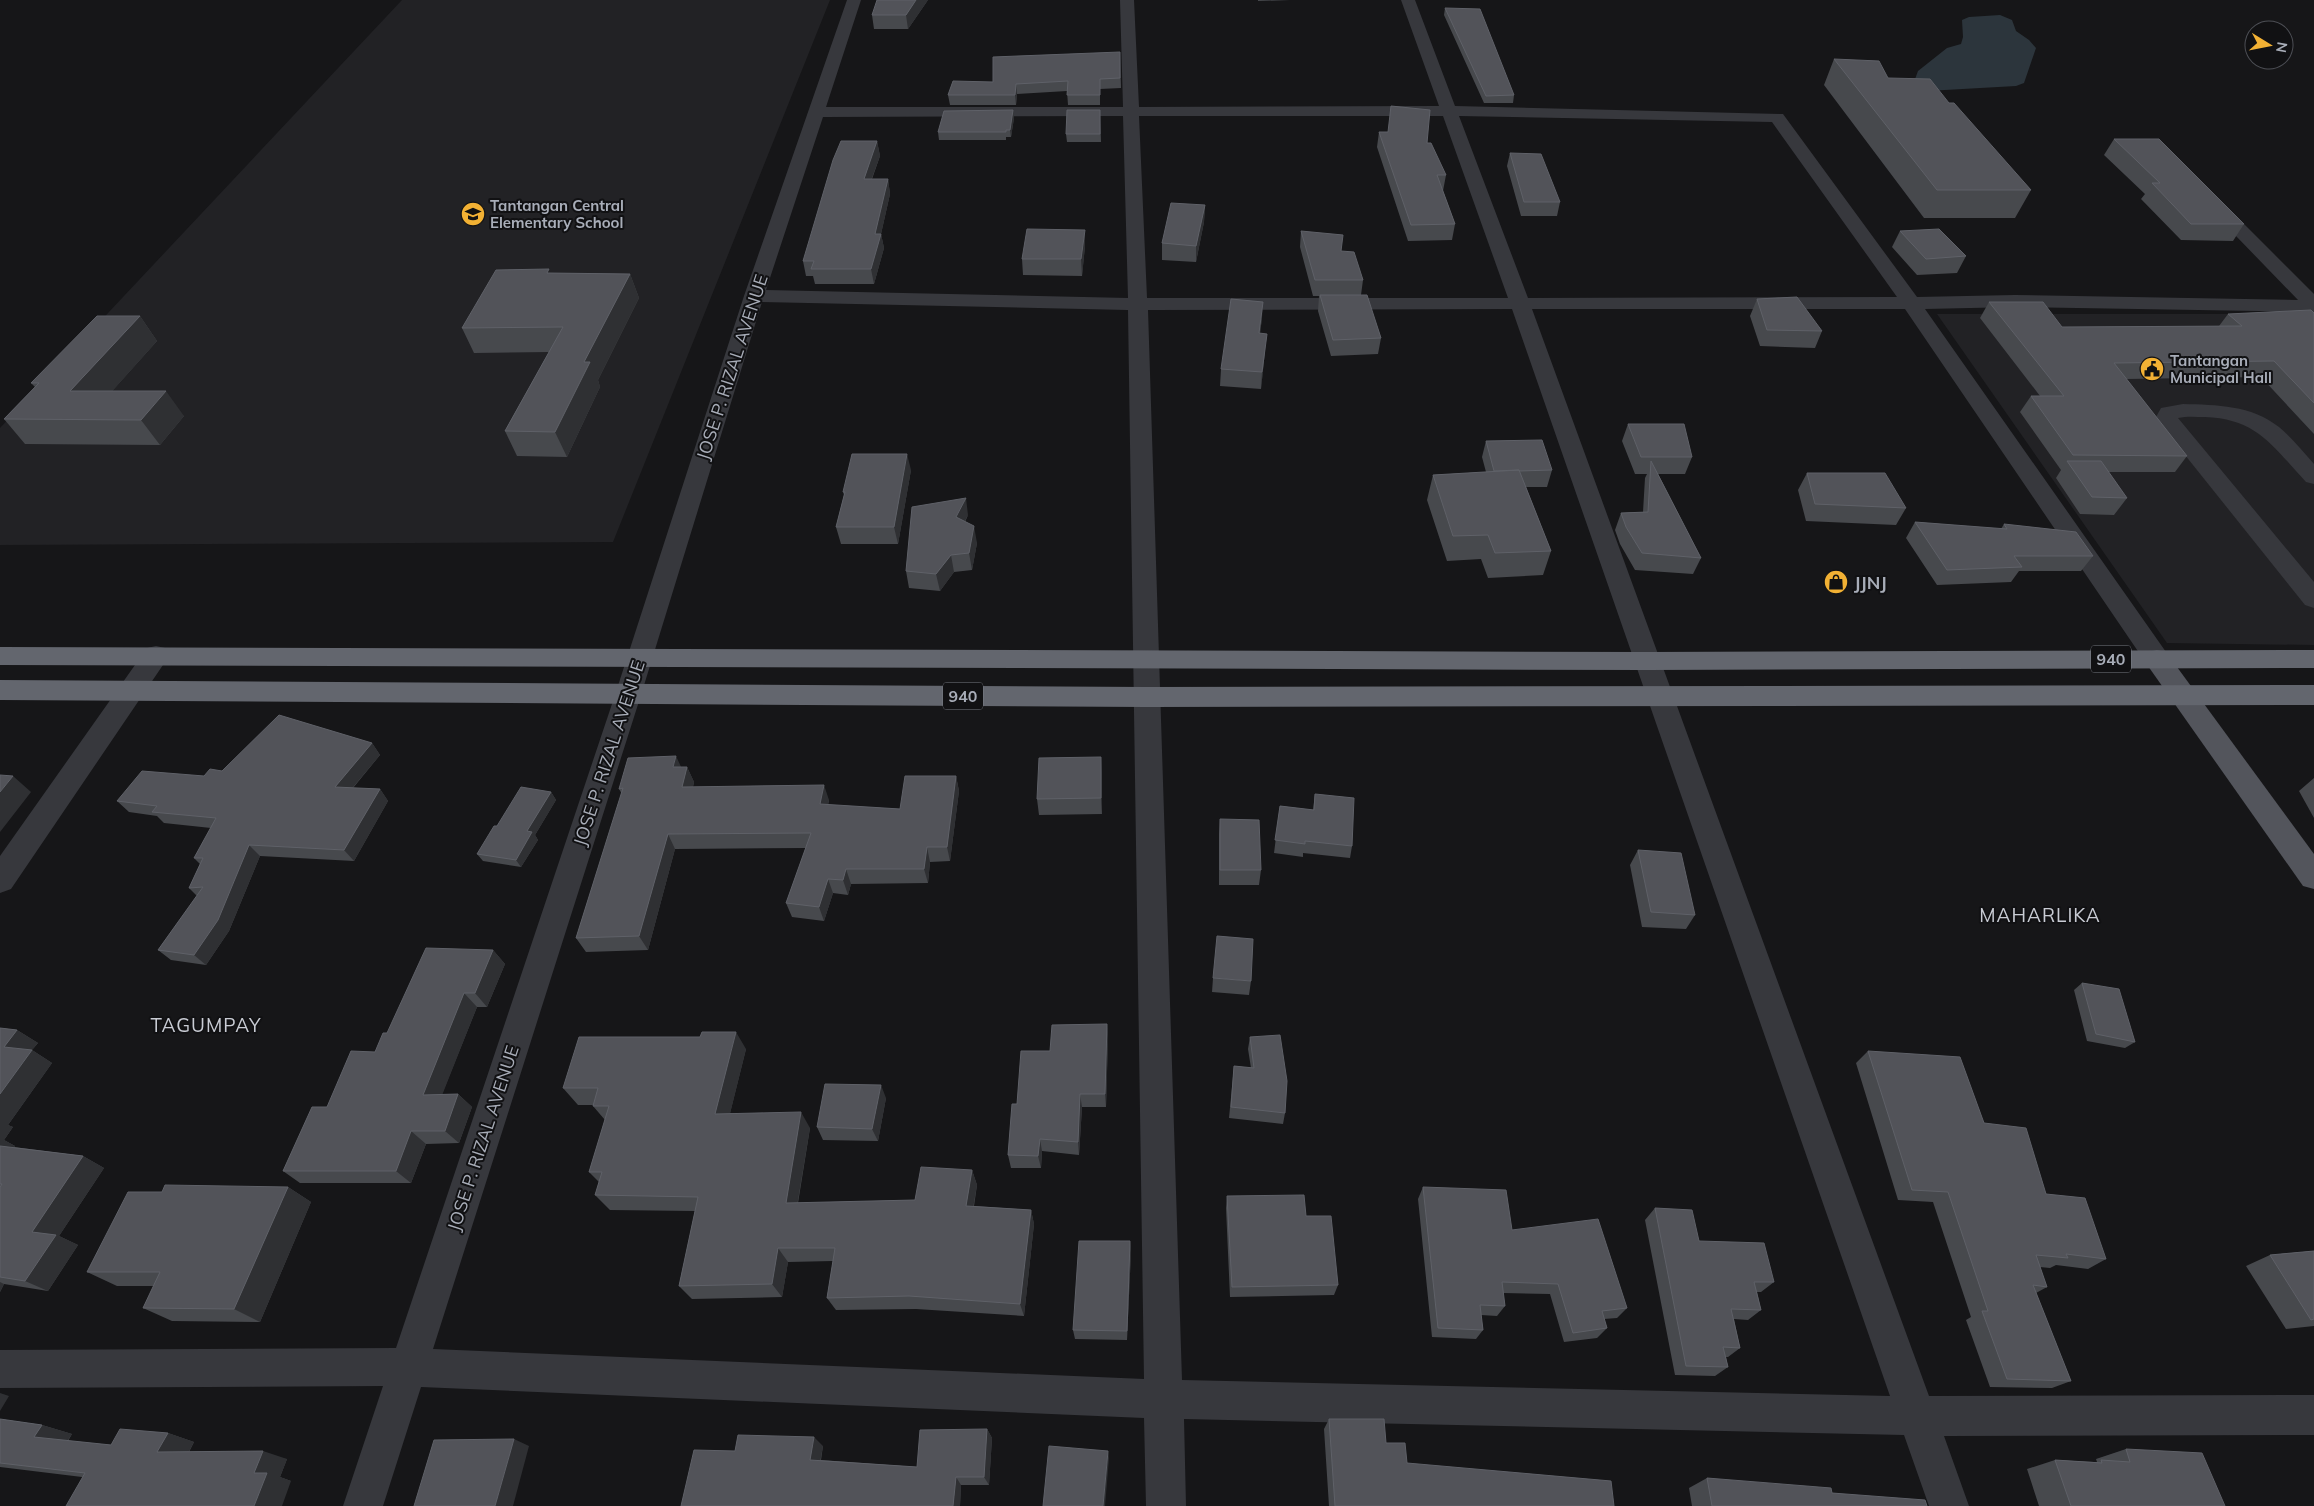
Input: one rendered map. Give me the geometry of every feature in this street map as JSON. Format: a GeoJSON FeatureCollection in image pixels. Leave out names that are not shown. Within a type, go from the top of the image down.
{"type":"FeatureCollection","features":[{"type":"Feature","properties":{"kind":"highway","name":"940"},"geometry":{"type":"LineString","coordinates":[[0,656],[1647,661],[2314,659]]}},
{"type":"Feature","properties":{"kind":"highway","name":"940"},"geometry":{"type":"LineString","coordinates":[[0,690],[1146,697],[2314,696]]}},
{"type":"Feature","properties":{"kind":"main road"},"geometry":{"type":"LineString","coordinates":[[2158,659],[2314,876]]}},
{"type":"Feature","properties":{"kind":"street","name":"JOSE P. RIZAL AVENUE"},"geometry":{"type":"LineString","coordinates":[[363,1506],[640,658],[754,296],[818,112],[854,0]]}},
{"type":"Feature","properties":{"kind":"street"},"geometry":{"type":"LineString","coordinates":[[1128,0],[1138,304],[1145,660],[1165,1398],[1166,1506]]}},
{"type":"Feature","properties":{"kind":"street"},"geometry":{"type":"LineString","coordinates":[[1408,0],[1520,303],[1949,1506]]}},
{"type":"Feature","properties":{"kind":"street"},"geometry":{"type":"LineString","coordinates":[[818,112],[1448,111],[1777,117],[1911,304],[2158,659]]}},
{"type":"Feature","properties":{"kind":"street"},"geometry":{"type":"LineString","coordinates":[[2202,192],[2314,306]]}},
{"type":"Feature","properties":{"kind":"street"},"geometry":{"type":"LineString","coordinates":[[754,296],[1138,304],[1911,304],[2015,301],[2314,306]]}},
{"type":"Feature","properties":{"kind":"street"},"geometry":{"type":"LineString","coordinates":[[2314,477],[2271,432],[2249,418],[2233,413],[2183,410],[2169,413],[2167,417],[2314,599]]}},
{"type":"Feature","properties":{"kind":"street"},"geometry":{"type":"LineString","coordinates":[[0,880],[156,655]]}},
{"type":"Feature","properties":{"kind":"street"},"geometry":{"type":"LineString","coordinates":[[0,1369],[409,1367],[1165,1398],[1916,1416],[2314,1415]]}},
{"type":"Feature","properties":{"kind":"shaded area","name":"Tantangan Central Elementary School"},"geometry":{"type":"Polygon","coordinates":[[[402,0],[830,0],[613,542],[0,545],[0,428],[402,0]]]}},
{"type":"Feature","properties":{"kind":"shaded area"},"geometry":{"type":"Polygon","coordinates":[[[2000,15],[2012,20],[2016,31],[2029,40],[2036,48],[2024,83],[2016,86],[1927,91],[1914,82],[1918,71],[1947,48],[1961,44],[1963,37],[1962,20],[1969,17],[2000,15]]]}},
{"type":"Feature","properties":{"kind":"shaded area"},"geometry":{"type":"Polygon","coordinates":[[[1937,314],[2305,314],[2314,322],[2314,645],[2167,643],[1937,314]]]}},
{"type":"Feature","properties":{"kind":"building"},"geometry":{"type":"Polygon","coordinates":[[[877,0],[916,0],[906,15],[872,15],[877,0]]]}},
{"type":"Feature","properties":{"kind":"building"},"geometry":{"type":"Polygon","coordinates":[[[1445,8],[1480,9],[1514,95],[1486,96],[1445,8]]]}},
{"type":"Feature","properties":{"kind":"building"},"geometry":{"type":"Polygon","coordinates":[[[1120,52],[1120,78],[1100,79],[1100,95],[1067,95],[1068,81],[1016,84],[1015,95],[948,95],[953,81],[993,82],[993,57],[1120,52]]]}},
{"type":"Feature","properties":{"kind":"building"},"geometry":{"type":"Polygon","coordinates":[[[1834,59],[1879,61],[1888,78],[1930,79],[1949,103],[1954,103],[2031,190],[1937,190],[1834,59]]]}},
{"type":"Feature","properties":{"kind":"building"},"geometry":{"type":"Polygon","coordinates":[[[1391,106],[1430,110],[1427,143],[1431,143],[1446,175],[1437,175],[1455,224],[1411,225],[1379,132],[1388,132],[1391,106]]]}},
{"type":"Feature","properties":{"kind":"building"},"geometry":{"type":"Polygon","coordinates":[[[1013,110],[1010,130],[1006,130],[1006,132],[938,132],[944,111],[1013,110]]]}},
{"type":"Feature","properties":{"kind":"building"},"geometry":{"type":"Polygon","coordinates":[[[1067,110],[1100,110],[1100,134],[1066,134],[1067,110]]]}},
{"type":"Feature","properties":{"kind":"building"},"geometry":{"type":"Polygon","coordinates":[[[2114,139],[2159,139],[2244,224],[2191,224],[2152,183],[2160,183],[2114,139]]]}},
{"type":"Feature","properties":{"kind":"building"},"geometry":{"type":"Polygon","coordinates":[[[841,141],[877,141],[864,179],[888,179],[875,234],[881,234],[871,269],[811,269],[814,261],[803,261],[833,160],[841,141]]]}},
{"type":"Feature","properties":{"kind":"building"},"geometry":{"type":"Polygon","coordinates":[[[1510,153],[1541,154],[1560,202],[1524,202],[1510,153]]]}},
{"type":"Feature","properties":{"kind":"building"},"geometry":{"type":"Polygon","coordinates":[[[1171,203],[1205,205],[1196,246],[1162,243],[1171,203]]]}},
{"type":"Feature","properties":{"kind":"building"},"geometry":{"type":"Polygon","coordinates":[[[1027,229],[1085,230],[1081,259],[1022,259],[1027,229]]]}},
{"type":"Feature","properties":{"kind":"building"},"geometry":{"type":"Polygon","coordinates":[[[1939,229],[1966,256],[1926,259],[1900,231],[1939,229]]]}},
{"type":"Feature","properties":{"kind":"building"},"geometry":{"type":"Polygon","coordinates":[[[1301,231],[1343,235],[1341,251],[1354,252],[1363,280],[1315,280],[1301,231]]]}},
{"type":"Feature","properties":{"kind":"building"},"geometry":{"type":"Polygon","coordinates":[[[549,269],[547,273],[630,274],[584,362],[590,362],[555,432],[505,431],[563,327],[462,328],[496,270],[549,269]]]}},
{"type":"Feature","properties":{"kind":"building"},"geometry":{"type":"Polygon","coordinates":[[[1320,295],[1367,295],[1381,338],[1333,340],[1320,295]]]}},
{"type":"Feature","properties":{"kind":"building"},"geometry":{"type":"Polygon","coordinates":[[[1797,297],[1822,331],[1767,330],[1757,299],[1797,297]]]}},
{"type":"Feature","properties":{"kind":"building"},"geometry":{"type":"Polygon","coordinates":[[[1231,299],[1263,302],[1259,333],[1267,334],[1262,372],[1221,369],[1231,299]]]}},
{"type":"Feature","properties":{"kind":"building"},"geometry":{"type":"Polygon","coordinates":[[[1989,302],[2043,302],[2062,327],[2242,326],[2228,314],[2311,310],[2314,313],[2314,403],[2274,361],[2114,363],[2187,456],[2073,455],[2031,396],[2064,396],[1989,302]]]}},
{"type":"Feature","properties":{"kind":"building"},"geometry":{"type":"Polygon","coordinates":[[[97,316],[140,316],[70,391],[166,391],[141,420],[4,419],[39,383],[31,383],[97,316]]]}},
{"type":"Feature","properties":{"kind":"building"},"geometry":{"type":"Polygon","coordinates":[[[1628,424],[1684,424],[1692,457],[1641,457],[1628,424]]]}},
{"type":"Feature","properties":{"kind":"building"},"geometry":{"type":"Polygon","coordinates":[[[1542,440],[1552,470],[1494,471],[1486,441],[1542,440]]]}},
{"type":"Feature","properties":{"kind":"building"},"geometry":{"type":"Polygon","coordinates":[[[852,454],[907,454],[894,527],[836,527],[852,454]]]}},
{"type":"Feature","properties":{"kind":"building"},"geometry":{"type":"Polygon","coordinates":[[[1651,461],[1701,558],[1642,553],[1626,527],[1621,513],[1648,512],[1651,461]]]}},
{"type":"Feature","properties":{"kind":"building"},"geometry":{"type":"Polygon","coordinates":[[[2067,461],[2101,461],[2127,498],[2092,497],[2067,461]]]}},
{"type":"Feature","properties":{"kind":"building"},"geometry":{"type":"Polygon","coordinates":[[[1519,470],[1551,551],[1495,553],[1488,535],[1453,536],[1433,475],[1519,470]]]}},
{"type":"Feature","properties":{"kind":"building"},"geometry":{"type":"Polygon","coordinates":[[[1807,473],[1885,473],[1906,508],[1815,504],[1807,473]]]}},
{"type":"Feature","properties":{"kind":"building"},"geometry":{"type":"Polygon","coordinates":[[[966,498],[956,517],[974,526],[969,553],[951,555],[936,574],[906,571],[912,507],[966,498]]]}},
{"type":"Feature","properties":{"kind":"building"},"geometry":{"type":"Polygon","coordinates":[[[1915,522],[2007,529],[2004,524],[2076,532],[2093,556],[2014,556],[2022,567],[1947,570],[1915,522]]]}},
{"type":"Feature","properties":{"kind":"building"},"geometry":{"type":"Polygon","coordinates":[[[279,715],[372,743],[335,787],[380,789],[344,850],[249,845],[218,920],[194,955],[158,950],[203,887],[189,888],[203,858],[194,858],[216,818],[152,812],[157,806],[117,801],[142,771],[204,776],[210,769],[222,771],[279,715]]]}},
{"type":"Feature","properties":{"kind":"building"},"geometry":{"type":"Polygon","coordinates":[[[676,756],[673,767],[687,767],[682,787],[824,785],[820,804],[900,809],[905,776],[956,776],[947,847],[927,847],[924,869],[846,869],[843,880],[828,879],[819,907],[786,903],[811,833],[668,834],[639,936],[576,938],[623,788],[619,789],[628,758],[676,756]]]}},
{"type":"Feature","properties":{"kind":"building"},"geometry":{"type":"Polygon","coordinates":[[[1101,757],[1101,798],[1037,799],[1039,758],[1101,757]]]}},
{"type":"Feature","properties":{"kind":"building"},"geometry":{"type":"Polygon","coordinates":[[[0,775],[13,776],[0,792],[0,775]]]}},
{"type":"Feature","properties":{"kind":"building"},"geometry":{"type":"Polygon","coordinates":[[[521,787],[551,792],[527,831],[532,832],[516,860],[477,854],[494,826],[497,826],[521,787]]]}},
{"type":"Feature","properties":{"kind":"building"},"geometry":{"type":"Polygon","coordinates":[[[1315,794],[1354,798],[1352,846],[1305,841],[1305,844],[1275,840],[1280,806],[1314,810],[1315,794]]]}},
{"type":"Feature","properties":{"kind":"building"},"geometry":{"type":"Polygon","coordinates":[[[1220,819],[1259,820],[1261,870],[1220,870],[1220,819]]]}},
{"type":"Feature","properties":{"kind":"building"},"geometry":{"type":"Polygon","coordinates":[[[1638,850],[1681,853],[1695,915],[1651,912],[1638,850]]]}},
{"type":"Feature","properties":{"kind":"building"},"geometry":{"type":"Polygon","coordinates":[[[1217,936],[1253,939],[1251,981],[1213,978],[1217,936]]]}},
{"type":"Feature","properties":{"kind":"building"},"geometry":{"type":"Polygon","coordinates":[[[426,948],[493,950],[475,993],[464,993],[423,1095],[458,1094],[445,1131],[411,1131],[396,1171],[283,1171],[312,1107],[327,1107],[351,1051],[375,1052],[383,1033],[387,1033],[426,948]]]}},
{"type":"Feature","properties":{"kind":"building"},"geometry":{"type":"Polygon","coordinates":[[[2082,983],[2119,989],[2135,1042],[2096,1034],[2082,983]]]}},
{"type":"Feature","properties":{"kind":"building"},"geometry":{"type":"Polygon","coordinates":[[[1107,1024],[1105,1094],[1080,1094],[1078,1142],[1040,1139],[1038,1156],[1008,1155],[1012,1104],[1017,1104],[1021,1051],[1050,1051],[1052,1025],[1107,1024]]]}},
{"type":"Feature","properties":{"kind":"building"},"geometry":{"type":"Polygon","coordinates":[[[0,1028],[17,1030],[4,1047],[32,1050],[0,1094],[0,1028]]]}},
{"type":"Feature","properties":{"kind":"building"},"geometry":{"type":"Polygon","coordinates":[[[702,1032],[736,1032],[715,1114],[801,1112],[786,1203],[915,1200],[921,1167],[972,1170],[966,1206],[1031,1210],[1020,1304],[909,1296],[827,1298],[835,1248],[778,1248],[772,1284],[679,1286],[698,1197],[595,1195],[602,1172],[589,1172],[609,1106],[593,1106],[598,1088],[563,1088],[579,1037],[700,1037],[702,1032]]]}},
{"type":"Feature","properties":{"kind":"building"},"geometry":{"type":"Polygon","coordinates":[[[1280,1035],[1287,1081],[1285,1113],[1231,1107],[1234,1066],[1254,1068],[1250,1037],[1280,1035]]]}},
{"type":"Feature","properties":{"kind":"building"},"geometry":{"type":"Polygon","coordinates":[[[1868,1051],[1960,1057],[1984,1123],[2026,1128],[2046,1194],[2085,1198],[2106,1259],[2066,1254],[2068,1258],[2036,1255],[2047,1287],[2033,1285],[2071,1381],[2007,1379],[1982,1311],[1988,1311],[1948,1192],[1912,1190],[1868,1051]]]}},
{"type":"Feature","properties":{"kind":"building"},"geometry":{"type":"Polygon","coordinates":[[[825,1084],[881,1085],[872,1129],[817,1127],[825,1084]]]}},
{"type":"Feature","properties":{"kind":"building"},"geometry":{"type":"Polygon","coordinates":[[[0,1146],[83,1156],[32,1232],[56,1235],[25,1281],[0,1277],[0,1187],[2,1184],[0,1184],[0,1146]]]}},
{"type":"Feature","properties":{"kind":"building"},"geometry":{"type":"Polygon","coordinates":[[[165,1185],[288,1187],[234,1309],[143,1308],[160,1272],[87,1272],[128,1192],[162,1192],[165,1185]]]}},
{"type":"Feature","properties":{"kind":"building"},"geometry":{"type":"Polygon","coordinates":[[[1423,1187],[1506,1190],[1512,1230],[1598,1219],[1627,1308],[1602,1311],[1607,1328],[1573,1333],[1558,1284],[1502,1282],[1505,1306],[1480,1305],[1483,1330],[1438,1328],[1423,1187]]]}},
{"type":"Feature","properties":{"kind":"building"},"geometry":{"type":"Polygon","coordinates":[[[1304,1195],[1306,1216],[1331,1216],[1338,1285],[1232,1287],[1227,1196],[1304,1195]]]}},
{"type":"Feature","properties":{"kind":"building"},"geometry":{"type":"Polygon","coordinates":[[[1655,1208],[1692,1210],[1699,1241],[1764,1243],[1774,1282],[1754,1282],[1761,1310],[1731,1309],[1740,1348],[1723,1347],[1728,1367],[1686,1366],[1655,1208]]]}},
{"type":"Feature","properties":{"kind":"building"},"geometry":{"type":"Polygon","coordinates":[[[1079,1241],[1130,1241],[1127,1331],[1073,1330],[1079,1241]]]}},
{"type":"Feature","properties":{"kind":"building"},"geometry":{"type":"Polygon","coordinates":[[[2314,1251],[2314,1319],[2311,1320],[2270,1255],[2314,1251]]]}},
{"type":"Feature","properties":{"kind":"building"},"geometry":{"type":"Polygon","coordinates":[[[0,1419],[42,1425],[34,1437],[111,1445],[120,1429],[168,1433],[157,1452],[263,1451],[254,1473],[267,1473],[254,1506],[66,1506],[85,1473],[0,1463],[0,1419]]]}},
{"type":"Feature","properties":{"kind":"building"},"geometry":{"type":"Polygon","coordinates":[[[1329,1419],[1384,1419],[1386,1443],[1405,1443],[1407,1463],[1611,1481],[1614,1506],[1335,1506],[1329,1419]]]}},
{"type":"Feature","properties":{"kind":"building"},"geometry":{"type":"Polygon","coordinates":[[[987,1429],[984,1477],[956,1477],[953,1506],[681,1506],[694,1450],[735,1451],[738,1435],[814,1437],[810,1460],[917,1467],[920,1430],[987,1429]]]}},
{"type":"Feature","properties":{"kind":"building"},"geometry":{"type":"Polygon","coordinates":[[[514,1439],[495,1506],[414,1506],[434,1440],[514,1439]]]}},
{"type":"Feature","properties":{"kind":"building"},"geometry":{"type":"Polygon","coordinates":[[[1049,1446],[1108,1451],[1103,1506],[1043,1506],[1049,1446]]]}},
{"type":"Feature","properties":{"kind":"building"},"geometry":{"type":"Polygon","coordinates":[[[2126,1449],[2202,1453],[2225,1506],[2071,1506],[2055,1460],[2102,1463],[2101,1460],[2130,1462],[2126,1449]]]}},
{"type":"Feature","properties":{"kind":"building"},"geometry":{"type":"Polygon","coordinates":[[[1707,1478],[1831,1488],[1832,1493],[1925,1500],[1927,1506],[1712,1506],[1707,1478]]]}},
{"type":"Feature","properties":{"kind":"place","name":"Tantangan Central Elementary School"},"geometry":{"type":"Point","coordinates":[473,214]}},
{"type":"Feature","properties":{"kind":"place","name":"Tantangan Municipal Hall"},"geometry":{"type":"Point","coordinates":[2152,369]}},
{"type":"Feature","properties":{"kind":"place","name":"JJNJ"},"geometry":{"type":"Point","coordinates":[1836,582]}},
{"type":"Feature","properties":{"kind":"district","name":"MAHARLIKA"},"geometry":{"type":"Point","coordinates":[2040,915]}},
{"type":"Feature","properties":{"kind":"district","name":"TAGUMPAY"},"geometry":{"type":"Point","coordinates":[206,1025]}}]}
